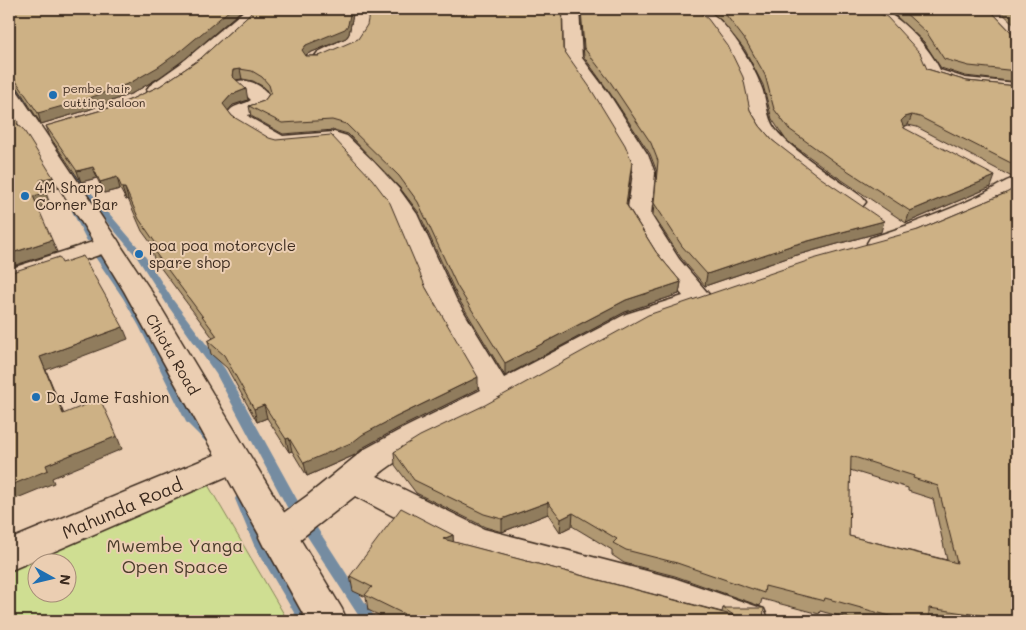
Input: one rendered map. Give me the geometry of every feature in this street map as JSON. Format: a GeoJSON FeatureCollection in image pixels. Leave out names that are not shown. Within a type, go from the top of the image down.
{"type":"FeatureCollection","features":[{"type":"Feature","properties":{"kind":"street"},"geometry":{"type":"LineString","coordinates":[[139,98],[155,91],[186,68],[255,9]]}},
{"type":"Feature","properties":{"kind":"street"},"geometry":{"type":"LineString","coordinates":[[314,60],[353,44],[359,35],[363,9]]}},
{"type":"Feature","properties":{"kind":"street"},"geometry":{"type":"LineString","coordinates":[[571,9],[574,58],[637,155],[644,174],[639,215],[669,263],[699,298]]}},
{"type":"Feature","properties":{"kind":"street"},"geometry":{"type":"LineString","coordinates":[[695,9],[714,24],[736,55],[752,86],[760,120],[766,131],[778,144],[827,183],[904,235]]}},
{"type":"Feature","properties":{"kind":"street"},"geometry":{"type":"LineString","coordinates":[[865,9],[892,22],[927,61],[932,74],[964,84],[1017,89]]}},
{"type":"Feature","properties":{"kind":"street"},"geometry":{"type":"LineString","coordinates":[[244,85],[260,96],[261,101],[257,106],[238,112],[237,115],[242,121],[268,134],[279,143],[334,138],[340,140],[372,171],[404,213],[416,233],[427,266],[442,296],[469,348],[498,393]]}},
{"type":"Feature","properties":{"kind":"street","name":"Chiota Road"},"geometry":{"type":"LineString","coordinates":[[9,93],[41,131],[234,459],[296,522],[328,621]]}},
{"type":"Feature","properties":{"kind":"street"},"geometry":{"type":"LineString","coordinates":[[856,250],[904,235],[993,198],[1007,183]]}},
{"type":"Feature","properties":{"kind":"street"},"geometry":{"type":"LineString","coordinates":[[9,277],[108,244]]}},
{"type":"Feature","properties":{"kind":"street"},"geometry":{"type":"LineString","coordinates":[[296,522],[377,458],[636,320],[727,289]]}},
{"type":"Feature","properties":{"kind":"street","name":"Mahunda Road"},"geometry":{"type":"LineString","coordinates":[[9,556],[234,459]]}},
{"type":"Feature","properties":{"kind":"street"},"geometry":{"type":"LineString","coordinates":[[352,479],[476,542],[674,595],[750,621]]}},
{"type":"Feature","properties":{"kind":"green space","name":"Mwembe Yanga Open Space"},"geometry":{"type":"Polygon","coordinates":[[[201,473],[288,621],[9,621],[9,556],[201,473]]]}},
{"type":"Feature","properties":{"kind":"building"},"geometry":{"type":"Polygon","coordinates":[[[9,9],[231,9],[183,49],[158,67],[130,83],[84,100],[38,113],[14,78],[9,77],[9,9]]]}},
{"type":"Feature","properties":{"kind":"building"},"geometry":{"type":"Polygon","coordinates":[[[255,9],[351,9],[348,25],[345,29],[306,45],[302,50],[306,56],[319,56],[358,39],[367,25],[370,9],[562,9],[563,49],[589,86],[625,145],[632,162],[626,204],[656,252],[681,282],[626,300],[505,363],[457,286],[418,202],[399,176],[346,124],[332,120],[282,123],[249,106],[264,101],[271,92],[269,85],[262,77],[252,71],[233,70],[232,76],[246,89],[231,95],[223,104],[232,116],[269,138],[276,140],[331,135],[372,179],[390,203],[426,288],[478,377],[396,417],[362,435],[353,442],[304,463],[289,438],[286,439],[264,405],[254,409],[224,355],[208,341],[217,336],[151,247],[157,245],[139,219],[125,188],[122,188],[117,177],[100,182],[93,167],[77,171],[46,126],[116,106],[160,86],[200,59],[255,9]]]}},
{"type":"Feature","properties":{"kind":"building"},"geometry":{"type":"Polygon","coordinates":[[[581,9],[696,9],[708,19],[728,46],[743,77],[750,110],[772,140],[821,178],[884,221],[793,245],[707,274],[682,246],[654,203],[658,161],[651,143],[611,83],[584,48],[581,9]]]}},
{"type":"Feature","properties":{"kind":"building"},"geometry":{"type":"Polygon","coordinates":[[[720,9],[869,9],[887,17],[920,53],[927,69],[967,81],[1017,86],[1017,166],[920,117],[912,115],[905,117],[901,121],[904,128],[995,176],[910,211],[839,165],[789,129],[774,109],[765,75],[746,41],[720,9]]]}},
{"type":"Feature","properties":{"kind":"building"},"geometry":{"type":"Polygon","coordinates":[[[901,9],[989,9],[1013,34],[1017,34],[1017,71],[969,66],[944,59],[927,33],[901,9]]]}},
{"type":"Feature","properties":{"kind":"building"},"geometry":{"type":"Polygon","coordinates":[[[9,108],[18,122],[17,124],[23,129],[53,177],[40,180],[46,193],[33,196],[52,240],[9,254],[9,108]]]}},
{"type":"Feature","properties":{"kind":"building"},"geometry":{"type":"Polygon","coordinates":[[[1017,187],[1017,621],[999,621],[999,618],[929,608],[929,621],[908,621],[825,598],[824,601],[765,586],[764,593],[677,563],[626,550],[613,543],[617,539],[573,513],[561,519],[548,502],[502,519],[484,514],[414,480],[394,452],[420,436],[485,405],[648,315],[813,259],[918,230],[1017,187]],[[851,456],[849,536],[957,563],[938,486],[913,478],[914,476],[851,456]]]}},
{"type":"Feature","properties":{"kind":"building"},"geometry":{"type":"Polygon","coordinates":[[[83,256],[123,327],[40,357],[63,414],[100,399],[117,436],[46,465],[48,470],[9,486],[9,273],[59,257],[62,263],[83,256]]]}},
{"type":"Feature","properties":{"kind":"building"},"geometry":{"type":"Polygon","coordinates":[[[401,508],[453,535],[443,539],[735,616],[723,608],[764,608],[763,621],[412,621],[402,616],[404,614],[365,595],[372,587],[350,576],[401,508]]]}},
{"type":"Feature","properties":{"kind":"waterway"},"geometry":{"type":"LineString","coordinates":[[9,68],[21,91],[27,113]]}},
{"type":"Feature","properties":{"kind":"waterway"},"geometry":{"type":"LineString","coordinates":[[68,171],[140,255],[169,301],[221,372],[300,518],[312,532],[370,621]]}},
{"type":"Feature","properties":{"kind":"waterway"},"geometry":{"type":"LineString","coordinates":[[76,211],[90,239]]}},
{"type":"Feature","properties":{"kind":"waterway"},"geometry":{"type":"LineString","coordinates":[[100,257],[128,298],[144,326],[190,419],[210,439]]}},
{"type":"Feature","properties":{"kind":"waterway"},"geometry":{"type":"LineString","coordinates":[[241,499],[259,541],[307,621]]}},
{"type":"Feature","properties":{"kind":"place","name":"pembe hair cutting saloon"},"geometry":{"type":"Point","coordinates":[53,95]}},
{"type":"Feature","properties":{"kind":"place","name":"4M Sharp Corner Bar"},"geometry":{"type":"Point","coordinates":[25,196]}},
{"type":"Feature","properties":{"kind":"place","name":"poa poa motorcycle spare shop"},"geometry":{"type":"Point","coordinates":[139,254]}},
{"type":"Feature","properties":{"kind":"place","name":"Da Jame Fashion"},"geometry":{"type":"Point","coordinates":[36,397]}}]}
